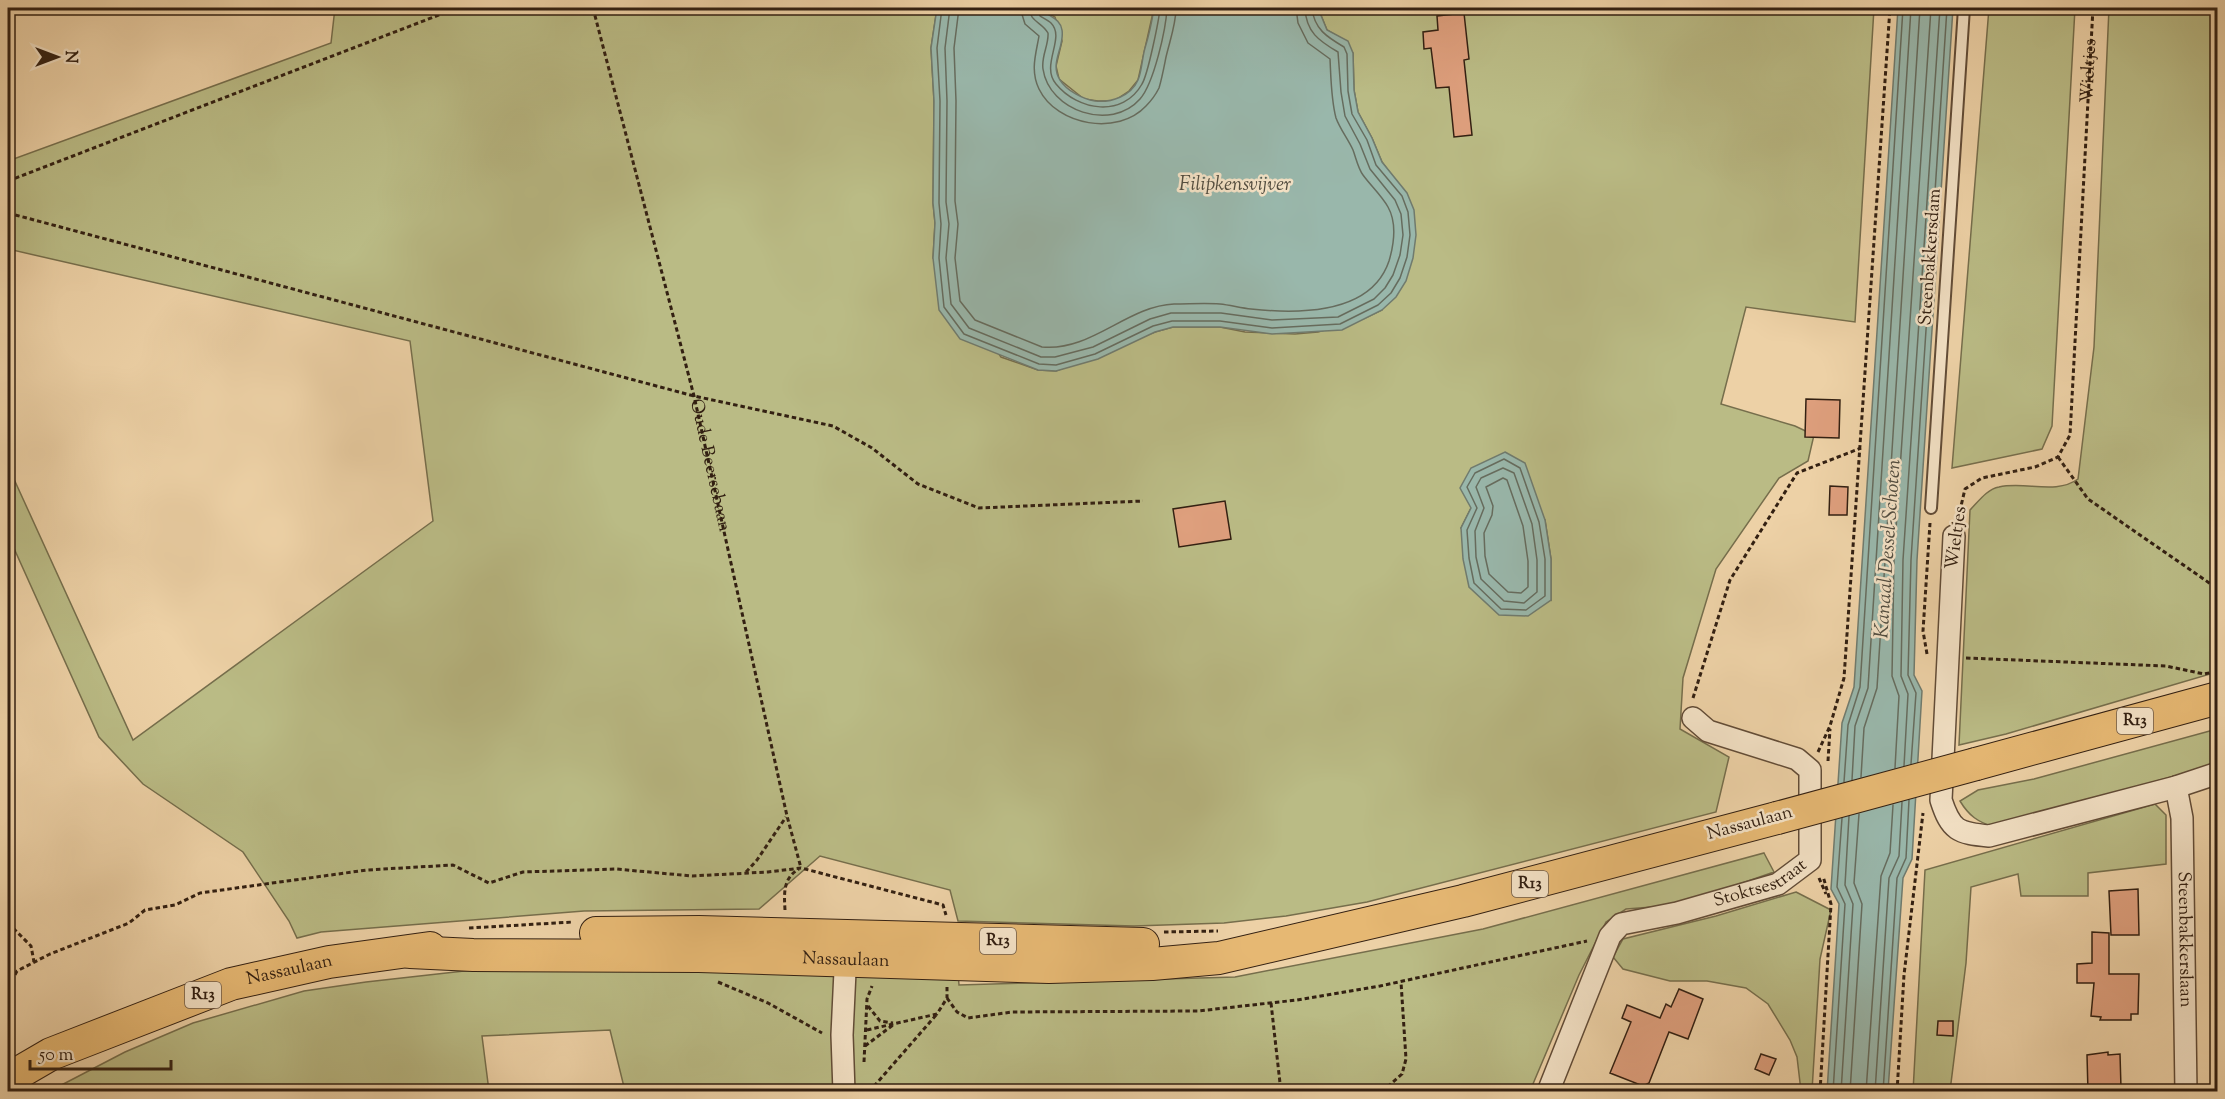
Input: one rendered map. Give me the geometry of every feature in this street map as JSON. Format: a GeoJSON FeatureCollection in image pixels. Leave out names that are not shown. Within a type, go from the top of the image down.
{"type":"FeatureCollection","features":[{"type":"Feature","properties":{"kind":"main road","name":"Nassaulaan"},"geometry":{"type":"LineString","coordinates":[[8,1079],[51,1054],[231,984],[329,962],[410,952],[471,939],[573,934],[699,932],[846,949],[1048,967],[1152,964],[1219,958],[1463,901],[2217,698]]}},
{"type":"Feature","properties":{"kind":"street","name":"Wieltjes"},"geometry":{"type":"LineString","coordinates":[[1954,536],[1941,800],[1947,818],[1964,834],[1989,836],[2176,787],[2217,773]]}},
{"type":"Feature","properties":{"kind":"street"},"geometry":{"type":"LineString","coordinates":[[1693,718],[1708,731],[1797,759],[1810,770]]}},
{"type":"Feature","properties":{"kind":"street","name":"Stoktsestraat"},"geometry":{"type":"LineString","coordinates":[[1610,936],[1621,924],[1677,913],[1778,884],[1810,860],[1810,770]]}},
{"type":"Feature","properties":{"kind":"street","name":"Steenbakkerslaan"},"geometry":{"type":"LineString","coordinates":[[2176,787],[2182,818],[2186,1092]]}},
{"type":"Feature","properties":{"kind":"street"},"geometry":{"type":"LineString","coordinates":[[1548,1092],[1610,936]]}},
{"type":"Feature","properties":{"kind":"street"},"geometry":{"type":"LineString","coordinates":[[844,1092],[842,1035],[846,949]]}},
{"type":"Feature","properties":{"kind":"lane","name":"Steenbakkersdam"},"geometry":{"type":"LineString","coordinates":[[1931,508],[1964,8]]}},
{"type":"Feature","properties":{"kind":"path"},"geometry":{"type":"LineString","coordinates":[[8,181],[458,8]]}},
{"type":"Feature","properties":{"kind":"path","name":"Oude Beersebaan"},"geometry":{"type":"LineString","coordinates":[[593,8],[694,396],[791,836],[801,868]]}},
{"type":"Feature","properties":{"kind":"path"},"geometry":{"type":"LineString","coordinates":[[1810,770],[1830,726],[1844,678],[1890,8]]}},
{"type":"Feature","properties":{"kind":"path","name":"Wieltjes"},"geometry":{"type":"LineString","coordinates":[[1954,536],[1965,489],[1982,478],[2035,467],[2058,457],[2070,435],[2093,8]]}},
{"type":"Feature","properties":{"kind":"path"},"geometry":{"type":"LineString","coordinates":[[8,213],[694,396],[833,426],[872,448],[918,484],[980,508],[1143,501]]}},
{"type":"Feature","properties":{"kind":"path"},"geometry":{"type":"LineString","coordinates":[[1693,718],[1693,694],[1730,580],[1797,473],[1861,448]]}},
{"type":"Feature","properties":{"kind":"path"},"geometry":{"type":"LineString","coordinates":[[2058,457],[2088,500],[2217,589]]}},
{"type":"Feature","properties":{"kind":"path"},"geometry":{"type":"LineString","coordinates":[[1948,658],[2166,666],[2204,674],[2217,670]]}},
{"type":"Feature","properties":{"kind":"path"},"geometry":{"type":"LineString","coordinates":[[744,873],[757,860],[787,816]]}},
{"type":"Feature","properties":{"kind":"path"},"geometry":{"type":"LineString","coordinates":[[1897,1092],[1904,975],[1922,825]]}},
{"type":"Feature","properties":{"kind":"path"},"geometry":{"type":"LineString","coordinates":[[1810,860],[1831,904],[1820,1092]]}},
{"type":"Feature","properties":{"kind":"path"},"geometry":{"type":"LineString","coordinates":[[8,988],[17,971],[50,954],[129,923],[145,910],[175,905],[200,893],[367,870],[453,865],[489,883],[523,872],[616,869],[692,876],[801,868],[943,905],[948,920]]}},
{"type":"Feature","properties":{"kind":"path"},"geometry":{"type":"LineString","coordinates":[[786,918],[784,888],[791,874],[801,868]]}},
{"type":"Feature","properties":{"kind":"path"},"geometry":{"type":"LineString","coordinates":[[8,923],[31,946],[34,962]]}},
{"type":"Feature","properties":{"kind":"path"},"geometry":{"type":"LineString","coordinates":[[869,1092],[937,1014],[947,998],[957,1012],[968,1018],[1012,1012],[1198,1011],[1271,1003],[1401,982],[1610,936]]}},
{"type":"Feature","properties":{"kind":"path"},"geometry":{"type":"LineString","coordinates":[[709,979],[768,1003],[825,1035],[842,1035]]}},
{"type":"Feature","properties":{"kind":"path"},"geometry":{"type":"LineString","coordinates":[[1382,1092],[1402,1074],[1406,1059],[1401,982]]}},
{"type":"Feature","properties":{"kind":"path"},"geometry":{"type":"LineString","coordinates":[[870,988],[865,1046],[894,1024]]}},
{"type":"Feature","properties":{"kind":"path"},"geometry":{"type":"LineString","coordinates":[[1271,1003],[1281,1092]]}},
{"type":"Feature","properties":{"kind":"path"},"geometry":{"type":"LineString","coordinates":[[867,1005],[880,1021],[894,1024]]}},
{"type":"Feature","properties":{"kind":"path"},"geometry":{"type":"LineString","coordinates":[[866,1030],[937,1014]]}},
{"type":"Feature","properties":{"kind":"green space"},"geometry":{"type":"Polygon","coordinates":[[[335,8],[937,8],[931,48],[934,101],[933,258],[1001,357],[1038,370],[1056,371],[1173,327],[1220,327],[1245,332],[1295,334],[1318,332],[1363,319],[1382,310],[1393,177],[1382,162],[1358,112],[1354,90],[1353,53],[1339,37],[1327,30],[1318,8],[1874,8],[1855,322],[1746,307],[1721,404],[1795,426],[1814,435],[1808,461],[1779,478],[1716,569],[1683,678],[1680,729],[1729,757],[1716,812],[1367,902],[1286,916],[1224,923],[1134,926],[958,921],[950,890],[820,856],[759,909],[584,911],[321,932],[297,938],[289,921],[243,852],[143,784],[99,737],[8,535],[8,466],[133,740],[433,521],[410,341],[8,249],[8,161],[331,43],[335,8]],[[1471,508],[1461,528],[1551,600],[1551,559],[1545,520],[1471,508]]]}},
{"type":"Feature","properties":{"kind":"green space"},"geometry":{"type":"Polygon","coordinates":[[[1041,8],[1154,8],[1138,80],[1129,91],[1114,101],[1084,99],[1059,79],[1056,66],[1062,41],[1055,17],[1041,8]]]}},
{"type":"Feature","properties":{"kind":"green space"},"geometry":{"type":"Polygon","coordinates":[[[1989,8],[2075,8],[2052,426],[2042,449],[1952,468],[1989,8]]]}},
{"type":"Feature","properties":{"kind":"green space"},"geometry":{"type":"Polygon","coordinates":[[[2109,8],[2217,8],[2217,672],[2006,734],[1959,745],[1970,510],[1983,496],[1995,488],[2019,485],[2060,486],[2078,479],[2094,347],[2109,8]]]}},
{"type":"Feature","properties":{"kind":"green space"},"geometry":{"type":"Polygon","coordinates":[[[2217,729],[2217,764],[1994,827],[1974,818],[1960,801],[1978,790],[2034,779],[2217,729]]]}},
{"type":"Feature","properties":{"kind":"green space"},"geometry":{"type":"Polygon","coordinates":[[[2155,804],[2166,815],[2166,864],[2088,873],[2088,896],[2021,896],[2018,874],[1971,887],[1966,963],[1950,1091],[1913,1092],[1925,870],[2155,804]]]}},
{"type":"Feature","properties":{"kind":"green space"},"geometry":{"type":"Polygon","coordinates":[[[1764,853],[1774,872],[1679,905],[1626,909],[1606,922],[1579,975],[1530,1091],[625,1091],[610,1030],[482,1036],[489,1091],[48,1092],[125,1052],[193,1023],[304,991],[366,982],[473,970],[958,972],[959,985],[1235,977],[1483,929],[1764,853]]]}},
{"type":"Feature","properties":{"kind":"green space"},"geometry":{"type":"Polygon","coordinates":[[[1796,892],[1831,910],[1820,959],[1812,1091],[1801,1091],[1797,1057],[1790,1040],[1768,1004],[1746,988],[1707,981],[1670,981],[1623,969],[1613,957],[1623,939],[1716,916],[1796,892]]]}},
{"type":"Feature","properties":{"kind":"water","name":"Filipkensvijver"},"geometry":{"type":"Polygon","coordinates":[[[937,8],[1041,8],[1061,26],[1062,36],[1056,67],[1060,80],[1076,94],[1090,100],[1101,101],[1120,97],[1135,86],[1154,8],[1318,8],[1327,30],[1348,41],[1353,53],[1354,90],[1358,112],[1382,162],[1407,193],[1414,210],[1416,235],[1413,258],[1406,281],[1396,297],[1382,310],[1342,330],[1272,334],[1220,327],[1173,327],[1155,332],[1098,359],[1056,371],[1038,370],[960,339],[939,310],[933,258],[934,101],[931,48],[937,8]]]}},
{"type":"Feature","properties":{"kind":"water","name":"Kanaal Dessel-Schoten"},"geometry":{"type":"Polygon","coordinates":[[[1898,8],[1953,8],[1917,560],[1914,675],[1922,691],[1912,859],[1903,878],[1888,1091],[1827,1092],[1839,904],[1831,889],[1842,723],[1854,687],[1898,8]]]}},
{"type":"Feature","properties":{"kind":"water"},"geometry":{"type":"Polygon","coordinates":[[[1505,452],[1525,463],[1545,520],[1551,559],[1551,600],[1528,616],[1499,615],[1469,587],[1463,559],[1461,528],[1471,508],[1460,488],[1471,468],[1505,452]]]}},
{"type":"Feature","properties":{"kind":"building"},"geometry":{"type":"Polygon","coordinates":[[[1464,13],[1469,59],[1464,60],[1472,135],[1454,137],[1449,87],[1436,88],[1431,48],[1424,49],[1423,32],[1438,30],[1437,16],[1464,13]]]}},
{"type":"Feature","properties":{"kind":"building"},"geometry":{"type":"Polygon","coordinates":[[[1806,399],[1840,400],[1839,438],[1805,437],[1806,399]]]}},
{"type":"Feature","properties":{"kind":"building"},"geometry":{"type":"Polygon","coordinates":[[[1830,486],[1848,487],[1847,515],[1829,515],[1830,486]]]}},
{"type":"Feature","properties":{"kind":"building"},"geometry":{"type":"Polygon","coordinates":[[[1225,501],[1231,539],[1179,547],[1173,509],[1225,501]]]}},
{"type":"Feature","properties":{"kind":"building"},"geometry":{"type":"Polygon","coordinates":[[[2138,889],[2139,935],[2111,935],[2109,891],[2138,889]]]}},
{"type":"Feature","properties":{"kind":"building"},"geometry":{"type":"Polygon","coordinates":[[[2092,932],[2109,933],[2109,974],[2139,974],[2138,1014],[2131,1014],[2131,1020],[2100,1020],[2101,1017],[2091,1016],[2094,983],[2077,983],[2077,964],[2092,963],[2092,932]]]}},
{"type":"Feature","properties":{"kind":"building"},"geometry":{"type":"Polygon","coordinates":[[[1679,989],[1703,999],[1688,1039],[1669,1032],[1649,1083],[1643,1086],[1610,1073],[1631,1022],[1622,1018],[1627,1005],[1660,1018],[1666,1004],[1671,1007],[1679,989]]]}},
{"type":"Feature","properties":{"kind":"building"},"geometry":{"type":"Polygon","coordinates":[[[1938,1021],[1953,1021],[1953,1036],[1937,1035],[1938,1021]]]}},
{"type":"Feature","properties":{"kind":"building"},"geometry":{"type":"Polygon","coordinates":[[[2108,1052],[2108,1055],[2120,1054],[2121,1088],[2109,1088],[2109,1092],[2088,1092],[2087,1055],[2108,1052]]]}},
{"type":"Feature","properties":{"kind":"building"},"geometry":{"type":"Polygon","coordinates":[[[1761,1054],[1776,1059],[1769,1075],[1755,1069],[1761,1054]]]}}]}
